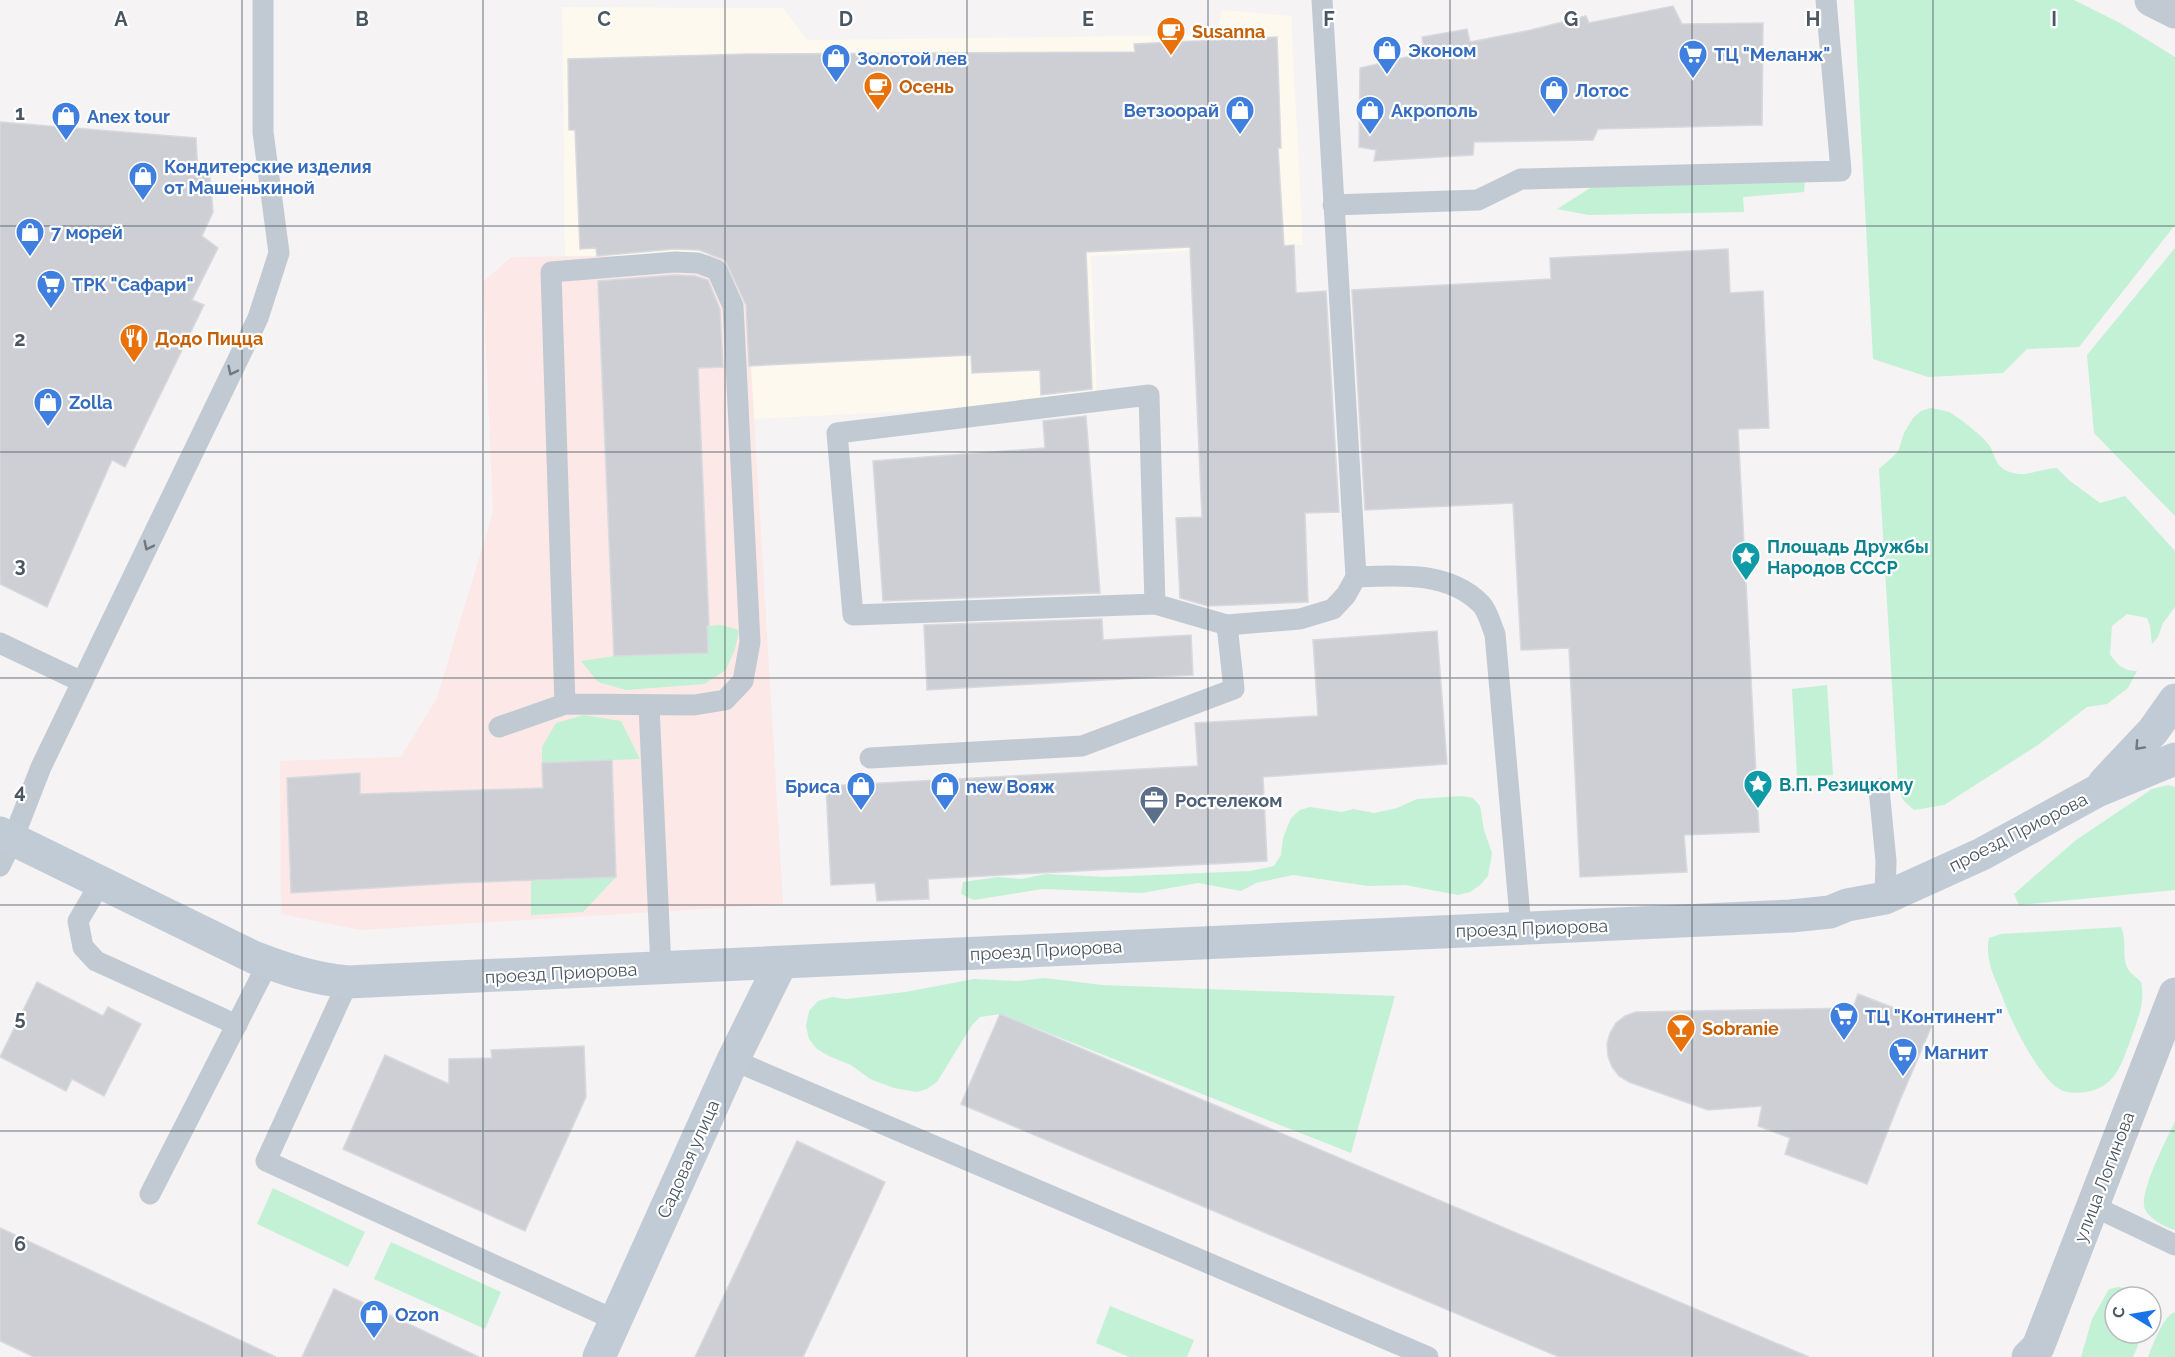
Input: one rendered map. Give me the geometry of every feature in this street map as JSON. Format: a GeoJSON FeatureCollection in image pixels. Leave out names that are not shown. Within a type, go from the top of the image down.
{"type":"FeatureCollection","features":[{"type":"Feature","properties":{"kind":"street"},"geometry":{"type":"LineString","coordinates":[[2151,0],[2175,12]]}},
{"type":"Feature","properties":{"kind":"street"},"geometry":{"type":"LineString","coordinates":[[2097,791],[2153,731],[2175,700]]}},
{"type":"Feature","properties":{"kind":"street"},"geometry":{"type":"LineString","coordinates":[[2097,791],[2175,759]]}},
{"type":"Feature","properties":{"kind":"street","name":"проезд Приорова"},"geometry":{"type":"LineString","coordinates":[[4,846],[101,882],[268,963],[293,972],[348,982],[1791,916],[1830,912],[1848,905],[1885,898],[1982,854],[2097,791]]}},
{"type":"Feature","properties":{"kind":"street","name":"Садовая улица"},"geometry":{"type":"LineString","coordinates":[[599,1357],[733,1060],[781,963]]}},
{"type":"Feature","properties":{"kind":"street","name":"улица Логинова"},"geometry":{"type":"LineString","coordinates":[[2036,1354],[2175,994]]}},
{"type":"Feature","properties":{"kind":"lane"},"geometry":{"type":"LineString","coordinates":[[4,846],[258,318],[279,253],[263,132],[263,0]]}},
{"type":"Feature","properties":{"kind":"lane"},"geometry":{"type":"LineString","coordinates":[[1155,604],[1149,395],[837,433],[853,615],[1155,604],[1227,625],[1300,619],[1333,609],[1347,596],[1356,577],[1322,0]]}},
{"type":"Feature","properties":{"kind":"lane"},"geometry":{"type":"LineString","coordinates":[[1333,205],[1478,200],[1521,179],[1841,171],[1826,0]]}},
{"type":"Feature","properties":{"kind":"lane"},"geometry":{"type":"LineString","coordinates":[[499,727],[565,704],[694,705],[724,700],[743,681],[750,642],[733,306],[717,270],[698,263],[675,262],[550,272],[565,704]]}},
{"type":"Feature","properties":{"kind":"lane"},"geometry":{"type":"LineString","coordinates":[[1356,577],[1378,576],[1438,580],[1462,590],[1482,605],[1495,634],[1521,928]]}},
{"type":"Feature","properties":{"kind":"lane"},"geometry":{"type":"LineString","coordinates":[[870,758],[1082,746],[1234,690],[1227,625]]}},
{"type":"Feature","properties":{"kind":"lane"},"geometry":{"type":"LineString","coordinates":[[0,643],[82,682]]}},
{"type":"Feature","properties":{"kind":"lane"},"geometry":{"type":"LineString","coordinates":[[648,706],[661,968]]}},
{"type":"Feature","properties":{"kind":"lane"},"geometry":{"type":"LineString","coordinates":[[1879,789],[1886,861],[1885,898]]}},
{"type":"Feature","properties":{"kind":"lane"},"geometry":{"type":"LineString","coordinates":[[101,882],[78,921],[83,947],[96,961],[237,1025]]}},
{"type":"Feature","properties":{"kind":"lane"},"geometry":{"type":"LineString","coordinates":[[150,1194],[268,963]]}},
{"type":"Feature","properties":{"kind":"lane"},"geometry":{"type":"LineString","coordinates":[[348,982],[266,1161],[615,1320]]}},
{"type":"Feature","properties":{"kind":"lane"},"geometry":{"type":"LineString","coordinates":[[733,1060],[1428,1357]]}},
{"type":"Feature","properties":{"kind":"lane"},"geometry":{"type":"LineString","coordinates":[[2093,1206],[2175,1245]]}},
{"type":"Feature","properties":{"kind":"shaded area"},"geometry":{"type":"Polygon","coordinates":[[[562,7],[783,8],[807,40],[1216,35],[1222,10],[1291,16],[1303,245],[1091,256],[1097,402],[753,419],[746,283],[721,255],[565,256],[562,7]]]}},
{"type":"Feature","properties":{"kind":"shaded area"},"geometry":{"type":"Polygon","coordinates":[[[721,255],[746,282],[783,904],[361,930],[281,914],[280,761],[401,757],[437,698],[493,512],[483,282],[511,257],[721,255]]]}},
{"type":"Feature","properties":{"kind":"green space"},"geometry":{"type":"Polygon","coordinates":[[[1854,0],[2074,0],[2120,23],[2175,57],[2175,225],[2079,347],[2027,349],[2003,373],[1928,377],[1873,359],[1854,0]]]}},
{"type":"Feature","properties":{"kind":"green space"},"geometry":{"type":"Polygon","coordinates":[[[1805,181],[1804,192],[1743,197],[1744,212],[1589,215],[1557,209],[1595,185],[1805,181]]]}},
{"type":"Feature","properties":{"kind":"green space"},"geometry":{"type":"Polygon","coordinates":[[[2175,248],[2175,516],[2094,433],[2087,355],[2175,248]]]}},
{"type":"Feature","properties":{"kind":"green space"},"geometry":{"type":"Polygon","coordinates":[[[1930,408],[1949,412],[1970,427],[1986,441],[1998,463],[2007,471],[2026,474],[2057,468],[2070,481],[2100,503],[2125,496],[2175,551],[2175,607],[2152,644],[2147,618],[2127,614],[2112,626],[2110,654],[2121,667],[2137,671],[2128,688],[2107,704],[2087,707],[2038,745],[1944,805],[1914,810],[1903,800],[1898,785],[1879,469],[1898,452],[1904,433],[1913,418],[1921,411],[1930,408]]]}},
{"type":"Feature","properties":{"kind":"green space"},"geometry":{"type":"Polygon","coordinates":[[[721,625],[739,630],[735,649],[726,670],[704,684],[626,690],[598,682],[581,661],[614,656],[708,653],[707,626],[721,625]]]}},
{"type":"Feature","properties":{"kind":"green space"},"geometry":{"type":"Polygon","coordinates":[[[1827,685],[1833,775],[1797,776],[1792,689],[1827,685]]]}},
{"type":"Feature","properties":{"kind":"green space"},"geometry":{"type":"Polygon","coordinates":[[[584,715],[621,721],[640,759],[542,763],[542,747],[556,723],[584,715]]]}},
{"type":"Feature","properties":{"kind":"green space"},"geometry":{"type":"Polygon","coordinates":[[[2168,785],[2175,787],[2175,890],[2019,905],[2014,894],[2076,840],[2152,789],[2168,785]]]}},
{"type":"Feature","properties":{"kind":"green space"},"geometry":{"type":"Polygon","coordinates":[[[1462,796],[1473,798],[1480,806],[1484,830],[1492,853],[1488,876],[1470,892],[1458,895],[1405,885],[1368,886],[1293,875],[1256,883],[1241,891],[1198,883],[1142,893],[1043,889],[974,900],[961,894],[963,882],[998,877],[1022,879],[1046,874],[1106,877],[1250,871],[1274,866],[1281,855],[1283,838],[1291,818],[1300,810],[1310,807],[1342,812],[1353,809],[1374,813],[1397,808],[1417,799],[1462,796]]]}},
{"type":"Feature","properties":{"kind":"green space"},"geometry":{"type":"Polygon","coordinates":[[[616,877],[583,912],[531,915],[531,881],[616,877]]]}},
{"type":"Feature","properties":{"kind":"green space"},"geometry":{"type":"Polygon","coordinates":[[[2121,927],[2127,967],[2141,982],[2141,1006],[2135,1029],[2119,1068],[2110,1081],[2086,1092],[2063,1091],[2046,1077],[2037,1065],[2014,1025],[1990,964],[1989,938],[2001,934],[2121,927]]]}},
{"type":"Feature","properties":{"kind":"green space"},"geometry":{"type":"Polygon","coordinates":[[[1045,978],[1102,985],[1395,996],[1351,1153],[1000,1014],[980,1017],[972,1025],[937,1082],[917,1092],[894,1088],[870,1079],[851,1065],[817,1049],[809,1039],[806,1026],[809,1011],[818,1001],[832,997],[846,999],[905,992],[974,979],[1018,981],[1045,978]]]}},
{"type":"Feature","properties":{"kind":"green space"},"geometry":{"type":"Polygon","coordinates":[[[2175,1121],[2175,1230],[2161,1224],[2148,1214],[2144,1205],[2144,1197],[2161,1150],[2175,1121]]]}},
{"type":"Feature","properties":{"kind":"green space"},"geometry":{"type":"Polygon","coordinates":[[[273,1188],[365,1232],[348,1267],[257,1224],[273,1188]]]}},
{"type":"Feature","properties":{"kind":"green space"},"geometry":{"type":"Polygon","coordinates":[[[391,1242],[501,1292],[485,1329],[374,1279],[391,1242]]]}},
{"type":"Feature","properties":{"kind":"green space"},"geometry":{"type":"Polygon","coordinates":[[[2103,1300],[2103,1345],[2138,1345],[2133,1357],[2081,1357],[2092,1319],[2103,1300]]]}},
{"type":"Feature","properties":{"kind":"green space"},"geometry":{"type":"Polygon","coordinates":[[[1110,1306],[1194,1340],[1187,1357],[1129,1357],[1096,1343],[1110,1306]]]}},
{"type":"Feature","properties":{"kind":"green space"},"geometry":{"type":"Polygon","coordinates":[[[2175,1312],[2175,1357],[2148,1357],[2153,1345],[2163,1345],[2163,1325],[2175,1312]]]}},
{"type":"Feature","properties":{"kind":"building"},"geometry":{"type":"Polygon","coordinates":[[[1673,6],[1682,24],[1763,23],[1762,125],[1598,129],[1593,140],[1474,142],[1473,155],[1374,161],[1376,150],[1359,147],[1360,68],[1424,53],[1422,37],[1467,29],[1470,42],[1586,16],[1589,23],[1673,6]]]}},
{"type":"Feature","properties":{"kind":"building"},"geometry":{"type":"Polygon","coordinates":[[[1277,37],[1281,148],[1278,148],[1284,246],[1294,245],[1296,293],[1326,291],[1339,512],[1305,513],[1308,602],[1208,606],[1180,598],[1176,518],[1202,517],[1190,247],[1086,252],[1092,389],[1041,395],[1040,370],[972,373],[971,355],[749,366],[746,305],[725,260],[699,250],[674,249],[597,256],[596,248],[580,249],[575,130],[569,130],[568,59],[747,54],[1135,52],[1134,44],[1277,37]]]}},
{"type":"Feature","properties":{"kind":"building"},"geometry":{"type":"Polygon","coordinates":[[[0,122],[196,138],[198,175],[210,177],[213,212],[202,236],[218,248],[192,300],[204,305],[125,467],[112,460],[47,607],[0,584],[0,122]]]}},
{"type":"Feature","properties":{"kind":"building"},"geometry":{"type":"Polygon","coordinates":[[[1728,249],[1730,293],[1763,291],[1769,428],[1738,429],[1759,832],[1684,835],[1687,872],[1580,877],[1569,648],[1521,650],[1513,503],[1365,510],[1352,290],[1551,279],[1550,258],[1728,249]]]}},
{"type":"Feature","properties":{"kind":"building"},"geometry":{"type":"Polygon","coordinates":[[[675,275],[695,276],[708,280],[720,309],[723,367],[698,368],[709,625],[707,626],[708,653],[614,656],[598,281],[675,275]]]}},
{"type":"Feature","properties":{"kind":"building"},"geometry":{"type":"Polygon","coordinates":[[[1086,416],[1100,593],[883,601],[873,461],[1045,448],[1043,421],[1086,416]]]}},
{"type":"Feature","properties":{"kind":"building"},"geometry":{"type":"Polygon","coordinates":[[[1102,619],[1103,640],[1191,635],[1193,675],[927,690],[924,625],[1102,619]]]}},
{"type":"Feature","properties":{"kind":"building"},"geometry":{"type":"Polygon","coordinates":[[[1437,631],[1447,764],[1263,777],[1267,861],[928,879],[929,899],[877,901],[875,883],[831,885],[826,786],[1198,766],[1195,723],[1318,716],[1313,640],[1437,631]]]}},
{"type":"Feature","properties":{"kind":"building"},"geometry":{"type":"Polygon","coordinates":[[[612,760],[616,877],[457,883],[291,893],[287,778],[360,773],[360,794],[543,788],[542,763],[612,760]]]}},
{"type":"Feature","properties":{"kind":"building"},"geometry":{"type":"Polygon","coordinates":[[[37,982],[103,1016],[108,1007],[141,1024],[104,1096],[72,1079],[66,1091],[0,1057],[37,982]]]}},
{"type":"Feature","properties":{"kind":"building"},"geometry":{"type":"Polygon","coordinates":[[[1858,994],[1933,1023],[1867,1184],[1785,1154],[1790,1138],[1758,1126],[1762,1106],[1708,1110],[1629,1082],[1619,1076],[1608,1056],[1607,1044],[1616,1023],[1636,1012],[1853,1008],[1858,994]]]}},
{"type":"Feature","properties":{"kind":"building"},"geometry":{"type":"Polygon","coordinates":[[[1000,1014],[1809,1357],[1559,1357],[961,1104],[1000,1014]]]}},
{"type":"Feature","properties":{"kind":"building"},"geometry":{"type":"Polygon","coordinates":[[[584,1046],[586,1097],[525,1231],[343,1149],[385,1055],[449,1084],[449,1059],[492,1058],[491,1050],[584,1046]]]}},
{"type":"Feature","properties":{"kind":"building"},"geometry":{"type":"Polygon","coordinates":[[[797,1141],[885,1182],[803,1357],[695,1357],[797,1141]]]}},
{"type":"Feature","properties":{"kind":"building"},"geometry":{"type":"Polygon","coordinates":[[[0,1228],[276,1357],[34,1357],[0,1341],[0,1228]]]}},
{"type":"Feature","properties":{"kind":"building"},"geometry":{"type":"Polygon","coordinates":[[[334,1289],[479,1357],[302,1357],[334,1289]]]}},
{"type":"Feature","properties":{"kind":"place","name":"Susanna"},"geometry":{"type":"Point","coordinates":[1171,56]}},
{"type":"Feature","properties":{"kind":"place","name":"Эконом"},"geometry":{"type":"Point","coordinates":[1387,76]}},
{"type":"Feature","properties":{"kind":"place","name":"ТЦ \"Меланж\""},"geometry":{"type":"Point","coordinates":[1693,80]}},
{"type":"Feature","properties":{"kind":"place","name":"Золотой лев"},"geometry":{"type":"Point","coordinates":[836,84]}},
{"type":"Feature","properties":{"kind":"place","name":"Осень"},"geometry":{"type":"Point","coordinates":[878,112]}},
{"type":"Feature","properties":{"kind":"place","name":"Лотос"},"geometry":{"type":"Point","coordinates":[1554,116]}},
{"type":"Feature","properties":{"kind":"place","name":"Ветзоорай"},"geometry":{"type":"Point","coordinates":[1240,136]}},
{"type":"Feature","properties":{"kind":"place","name":"Акрополь"},"geometry":{"type":"Point","coordinates":[1370,136]}},
{"type":"Feature","properties":{"kind":"place","name":"Anex tour"},"geometry":{"type":"Point","coordinates":[66,142]}},
{"type":"Feature","properties":{"kind":"place","name":"Кондитерские изделия от Машенькиной"},"geometry":{"type":"Point","coordinates":[143,202]}},
{"type":"Feature","properties":{"kind":"place","name":"7 морей"},"geometry":{"type":"Point","coordinates":[30,258]}},
{"type":"Feature","properties":{"kind":"place","name":"ТРК \"Сафари\""},"geometry":{"type":"Point","coordinates":[51,310]}},
{"type":"Feature","properties":{"kind":"place","name":"Додо Пицца"},"geometry":{"type":"Point","coordinates":[134,364]}},
{"type":"Feature","properties":{"kind":"place","name":"Zolla"},"geometry":{"type":"Point","coordinates":[48,428]}},
{"type":"Feature","properties":{"kind":"place","name":"Площадь Дружбы Народов СССР"},"geometry":{"type":"Point","coordinates":[1746,582]}},
{"type":"Feature","properties":{"kind":"place","name":"В.П. Резицкому"},"geometry":{"type":"Point","coordinates":[1758,810]}},
{"type":"Feature","properties":{"kind":"place","name":"Бриса"},"geometry":{"type":"Point","coordinates":[861,812]}},
{"type":"Feature","properties":{"kind":"place","name":"new Вояж"},"geometry":{"type":"Point","coordinates":[945,812]}},
{"type":"Feature","properties":{"kind":"place","name":"Ростелеком"},"geometry":{"type":"Point","coordinates":[1154,826]}},
{"type":"Feature","properties":{"kind":"place","name":"ТЦ \"Континент\""},"geometry":{"type":"Point","coordinates":[1844,1042]}},
{"type":"Feature","properties":{"kind":"place","name":"Sobranie"},"geometry":{"type":"Point","coordinates":[1681,1054]}},
{"type":"Feature","properties":{"kind":"place","name":"Магнит"},"geometry":{"type":"Point","coordinates":[1903,1078]}},
{"type":"Feature","properties":{"kind":"place","name":"Ozon"},"geometry":{"type":"Point","coordinates":[374,1340]}}]}
